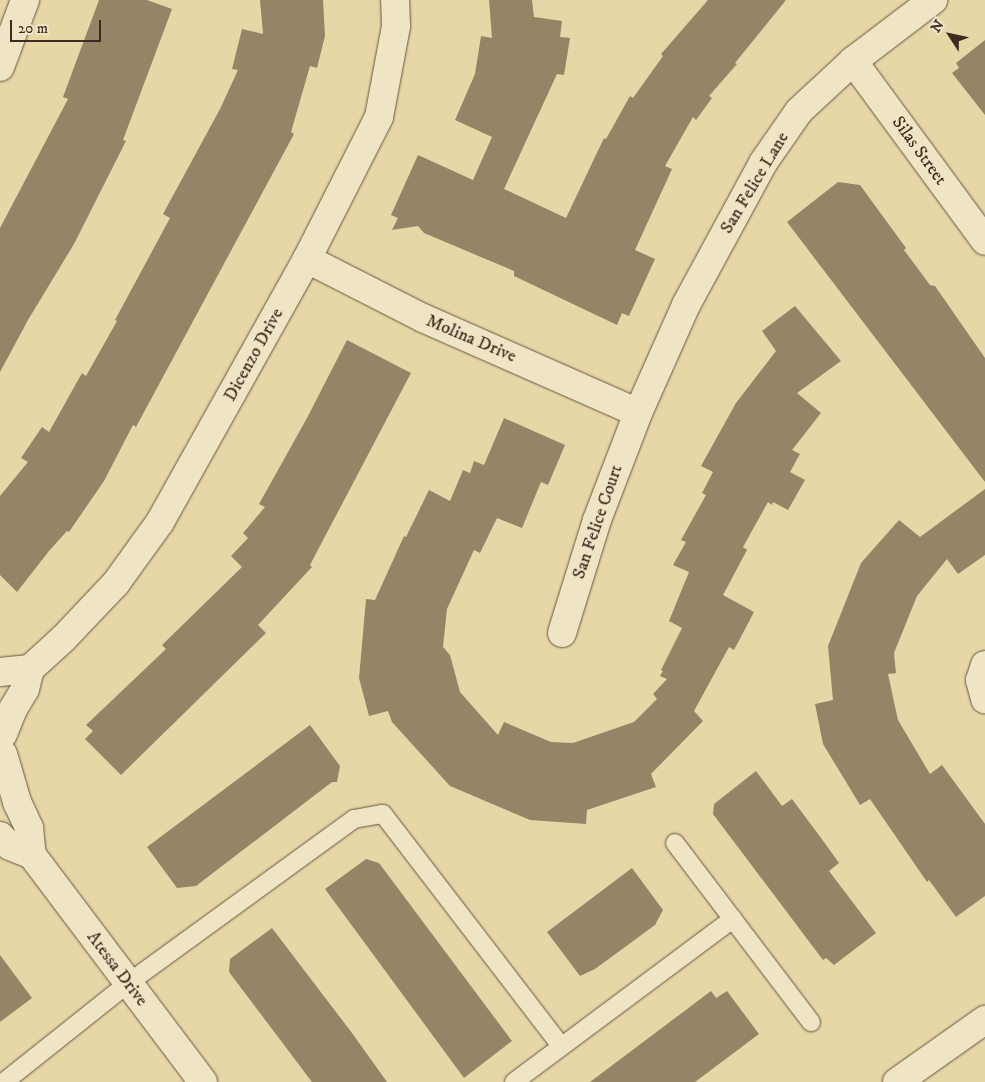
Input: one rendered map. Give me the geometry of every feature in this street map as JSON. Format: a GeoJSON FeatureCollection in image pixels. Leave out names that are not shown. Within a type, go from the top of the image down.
{"type":"FeatureCollection","features":[{"type":"Feature","properties":{"kind":"street"},"geometry":{"type":"LineString","coordinates":[[0,67],[25,0]]}},
{"type":"Feature","properties":{"kind":"street","name":"Dicenzo Drive"},"geometry":{"type":"LineString","coordinates":[[2,744],[13,709],[24,689],[30,669],[63,639],[116,583],[160,522],[307,259],[379,117],[396,26],[395,0]]}},
{"type":"Feature","properties":{"kind":"street","name":"San Felice Lane"},"geometry":{"type":"LineString","coordinates":[[638,412],[686,304],[763,162],[799,111],[854,61],[933,0]]}},
{"type":"Feature","properties":{"kind":"street","name":"Silas Street"},"geometry":{"type":"LineString","coordinates":[[854,61],[985,241]]}},
{"type":"Feature","properties":{"kind":"street","name":"Molina Drive"},"geometry":{"type":"LineString","coordinates":[[307,259],[423,318],[638,412]]}},
{"type":"Feature","properties":{"kind":"street","name":"San Felice Court"},"geometry":{"type":"LineString","coordinates":[[562,633],[597,520],[638,412]]}},
{"type":"Feature","properties":{"kind":"street"},"geometry":{"type":"LineString","coordinates":[[985,665],[980,680],[985,698]]}},
{"type":"Feature","properties":{"kind":"street"},"geometry":{"type":"LineString","coordinates":[[0,672],[30,669]]}},
{"type":"Feature","properties":{"kind":"street"},"geometry":{"type":"LineString","coordinates":[[0,836],[10,846],[32,855],[29,828],[17,802],[2,744]]}},
{"type":"Feature","properties":{"kind":"street","name":"Atessa Drive"},"geometry":{"type":"LineString","coordinates":[[32,855],[203,1082]]}},
{"type":"Feature","properties":{"kind":"street"},"geometry":{"type":"LineString","coordinates":[[897,1082],[985,1020]]}},
{"type":"Feature","properties":{"kind":"lane"},"geometry":{"type":"LineString","coordinates":[[4,1082],[128,984],[354,819],[383,814],[561,1046]]}},
{"type":"Feature","properties":{"kind":"lane"},"geometry":{"type":"LineString","coordinates":[[675,843],[811,1022]]}},
{"type":"Feature","properties":{"kind":"lane"},"geometry":{"type":"LineString","coordinates":[[514,1082],[733,919]]}},
{"type":"Feature","properties":{"kind":"building"},"geometry":{"type":"Polygon","coordinates":[[[99,0],[147,0],[172,9],[123,140],[126,141],[74,244],[28,320],[0,372],[0,228],[68,99],[63,97],[99,0]]]}},
{"type":"Feature","properties":{"kind":"building"},"geometry":{"type":"Polygon","coordinates":[[[260,0],[323,0],[325,36],[317,68],[310,66],[291,132],[294,134],[136,427],[133,425],[104,481],[69,532],[67,531],[49,551],[17,592],[0,575],[0,496],[28,462],[21,458],[42,427],[49,432],[82,373],[86,376],[117,321],[115,320],[170,218],[163,214],[220,109],[238,70],[232,69],[242,29],[263,34],[260,0]]]}},
{"type":"Feature","properties":{"kind":"building"},"geometry":{"type":"Polygon","coordinates":[[[489,0],[532,0],[534,17],[562,21],[560,37],[570,38],[564,75],[557,74],[504,189],[566,218],[604,138],[606,139],[630,96],[633,98],[663,56],[661,54],[708,0],[786,0],[735,63],[737,64],[709,96],[712,98],[696,120],[693,117],[665,166],[672,169],[635,250],[655,259],[629,316],[622,313],[617,325],[514,276],[514,271],[424,233],[418,226],[392,230],[398,218],[391,215],[418,155],[473,180],[492,137],[455,120],[475,74],[481,36],[492,38],[489,0]]]}},
{"type":"Feature","properties":{"kind":"building"},"geometry":{"type":"Polygon","coordinates":[[[985,40],[985,115],[952,73],[959,68],[956,63],[985,40]]]}},
{"type":"Feature","properties":{"kind":"building"},"geometry":{"type":"Polygon","coordinates":[[[838,182],[860,185],[906,248],[904,250],[930,285],[935,286],[985,358],[985,482],[787,222],[838,182]]]}},
{"type":"Feature","properties":{"kind":"building"},"geometry":{"type":"Polygon","coordinates":[[[795,306],[841,361],[797,393],[821,413],[792,450],[800,454],[790,472],[805,480],[788,510],[773,502],[772,505],[768,502],[743,547],[747,550],[723,595],[754,612],[734,650],[729,647],[694,711],[703,721],[651,774],[656,787],[587,810],[586,824],[530,820],[450,786],[392,722],[388,711],[369,716],[359,678],[366,599],[375,600],[404,536],[406,537],[429,490],[450,501],[463,470],[470,473],[474,461],[484,465],[504,418],[565,445],[548,485],[541,482],[522,528],[497,518],[480,553],[474,550],[447,609],[443,647],[450,655],[460,692],[498,735],[504,722],[551,742],[573,743],[634,722],[657,699],[653,694],[667,679],[660,676],[663,671],[661,670],[682,628],[669,621],[689,572],[673,565],[686,542],[681,540],[706,495],[702,493],[713,472],[701,466],[736,403],[776,351],[762,331],[795,306]]]}},
{"type":"Feature","properties":{"kind":"building"},"geometry":{"type":"Polygon","coordinates":[[[347,340],[411,373],[310,565],[312,567],[258,625],[266,633],[121,775],[85,739],[93,731],[86,725],[166,649],[162,645],[242,567],[231,556],[248,538],[243,533],[265,507],[259,504],[307,418],[347,340]]]}},
{"type":"Feature","properties":{"kind":"building"},"geometry":{"type":"Polygon","coordinates":[[[985,489],[985,555],[958,574],[947,559],[917,596],[894,653],[896,673],[888,674],[898,720],[930,774],[942,765],[985,824],[985,896],[956,917],[929,880],[927,882],[870,799],[860,805],[823,744],[815,704],[833,700],[828,646],[861,563],[899,520],[920,537],[985,489]]]}},
{"type":"Feature","properties":{"kind":"building"},"geometry":{"type":"Polygon","coordinates":[[[310,725],[340,766],[337,782],[332,782],[196,886],[177,888],[147,847],[310,725]]]}},
{"type":"Feature","properties":{"kind":"building"},"geometry":{"type":"Polygon","coordinates":[[[756,771],[782,806],[792,799],[824,842],[839,863],[829,871],[876,933],[834,965],[826,958],[823,960],[713,814],[714,804],[756,771]]]}},
{"type":"Feature","properties":{"kind":"building"},"geometry":{"type":"Polygon","coordinates":[[[366,859],[379,863],[512,1041],[464,1078],[325,889],[366,859]]]}},
{"type":"Feature","properties":{"kind":"building"},"geometry":{"type":"Polygon","coordinates":[[[632,868],[663,910],[655,925],[595,969],[580,976],[547,932],[632,868]]]}},
{"type":"Feature","properties":{"kind":"building"},"geometry":{"type":"Polygon","coordinates":[[[272,928],[387,1082],[312,1082],[229,972],[230,959],[272,928]]]}},
{"type":"Feature","properties":{"kind":"building"},"geometry":{"type":"Polygon","coordinates":[[[0,955],[32,998],[0,1022],[0,955]]]}},
{"type":"Feature","properties":{"kind":"building"},"geometry":{"type":"Polygon","coordinates":[[[711,991],[716,998],[727,991],[759,1034],[695,1082],[590,1082],[711,991]]]}}]}
